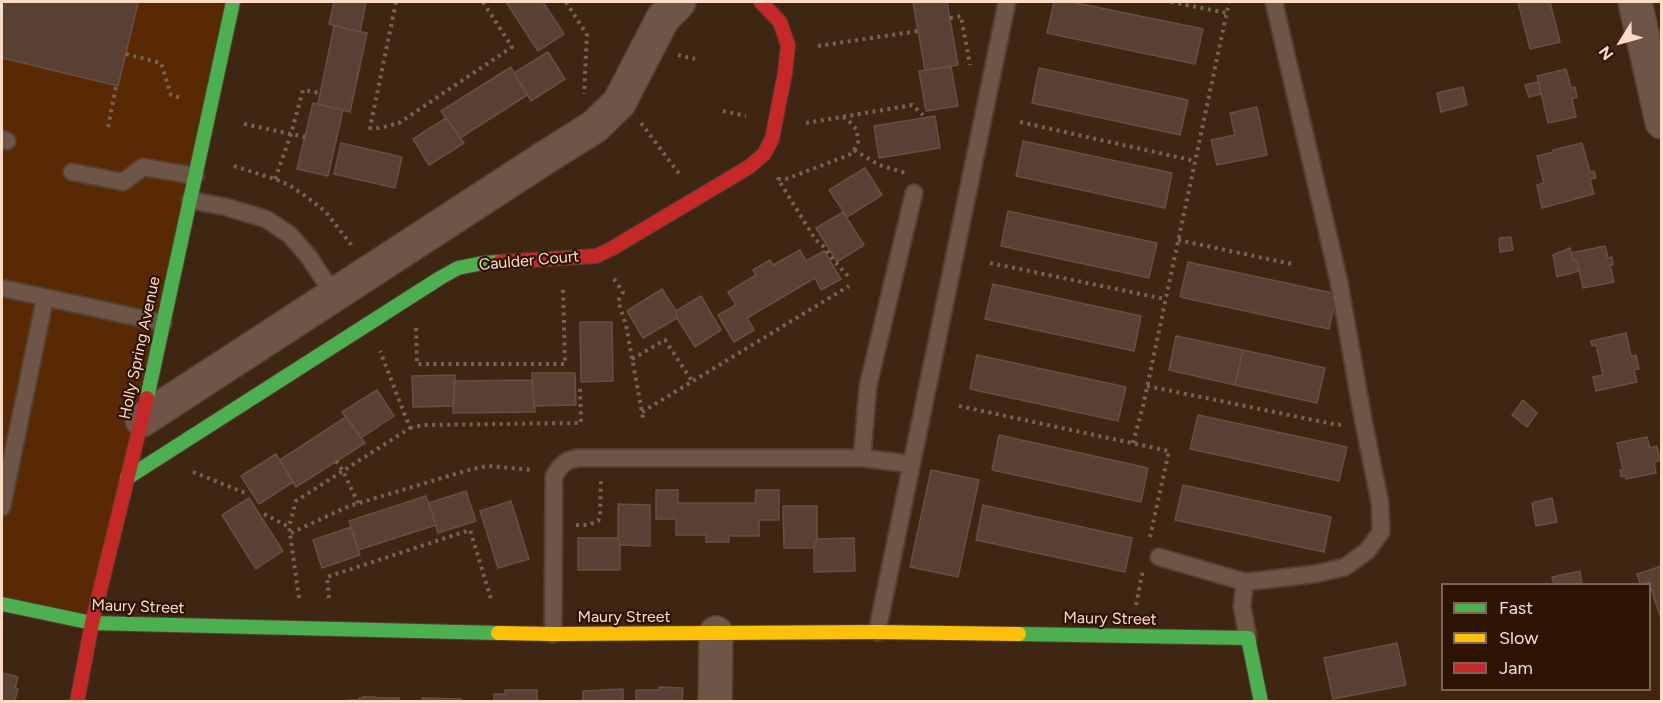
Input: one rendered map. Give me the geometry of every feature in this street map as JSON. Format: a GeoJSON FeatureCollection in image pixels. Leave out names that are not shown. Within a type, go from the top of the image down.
{"type":"FeatureCollection","features":[{"type":"Feature","properties":{"kind":"street","name":"Holly Spring Avenue"},"geometry":{"type":"LineString","coordinates":[[77,702],[92,623],[142,420],[233,2]]}},
{"type":"Feature","properties":{"kind":"street"},"geometry":{"type":"LineString","coordinates":[[142,420],[594,127],[619,103],[663,18],[679,2]]}},
{"type":"Feature","properties":{"kind":"street","name":"Caulder Court"},"geometry":{"type":"LineString","coordinates":[[127,478],[458,268],[483,263],[596,255],[611,249],[749,167],[764,154],[772,139],[788,45],[780,22],[761,2]]}},
{"type":"Feature","properties":{"kind":"street"},"geometry":{"type":"LineString","coordinates":[[1635,2],[1662,122]]}},
{"type":"Feature","properties":{"kind":"street","name":"Maury Street"},"geometry":{"type":"LineString","coordinates":[[2,604],[92,623],[553,634],[877,632],[1248,638]]}},
{"type":"Feature","properties":{"kind":"street"},"geometry":{"type":"LineString","coordinates":[[715,702],[716,633]]}},
{"type":"Feature","properties":{"kind":"street"},"geometry":{"type":"LineString","coordinates":[[1248,638],[1261,702]]}},
{"type":"Feature","properties":{"kind":"lane"},"geometry":{"type":"LineString","coordinates":[[877,632],[1007,2]]}},
{"type":"Feature","properties":{"kind":"lane"},"geometry":{"type":"LineString","coordinates":[[1152,560],[1245,582],[1315,574],[1345,567],[1367,551],[1381,532],[1380,503],[1339,282],[1274,2]]}},
{"type":"Feature","properties":{"kind":"lane"},"geometry":{"type":"LineString","coordinates":[[72,172],[123,182],[143,167],[195,176]]}},
{"type":"Feature","properties":{"kind":"lane"},"geometry":{"type":"LineString","coordinates":[[862,458],[868,386],[914,193]]}},
{"type":"Feature","properties":{"kind":"lane"},"geometry":{"type":"LineString","coordinates":[[190,200],[226,207],[266,219],[290,235],[309,256],[334,295]]}},
{"type":"Feature","properties":{"kind":"lane"},"geometry":{"type":"LineString","coordinates":[[2,288],[163,323]]}},
{"type":"Feature","properties":{"kind":"lane"},"geometry":{"type":"LineString","coordinates":[[2,507],[45,298]]}},
{"type":"Feature","properties":{"kind":"lane"},"geometry":{"type":"LineString","coordinates":[[553,634],[554,476],[567,461],[578,458],[862,458],[910,465]]}},
{"type":"Feature","properties":{"kind":"lane"},"geometry":{"type":"LineString","coordinates":[[1245,582],[1242,606],[1248,638]]}},
{"type":"Feature","properties":{"kind":"path"},"geometry":{"type":"LineString","coordinates":[[396,2],[370,128],[399,123],[512,47],[483,2]]}},
{"type":"Feature","properties":{"kind":"path"},"geometry":{"type":"LineString","coordinates":[[566,2],[587,35],[584,103]]}},
{"type":"Feature","properties":{"kind":"path"},"geometry":{"type":"LineString","coordinates":[[1171,2],[1227,14]]}},
{"type":"Feature","properties":{"kind":"path"},"geometry":{"type":"LineString","coordinates":[[1133,443],[1229,2]]}},
{"type":"Feature","properties":{"kind":"path"},"geometry":{"type":"LineString","coordinates":[[950,18],[961,16],[972,75]]}},
{"type":"Feature","properties":{"kind":"path"},"geometry":{"type":"LineString","coordinates":[[814,47],[918,31]]}},
{"type":"Feature","properties":{"kind":"path"},"geometry":{"type":"LineString","coordinates":[[126,54],[161,63],[171,95],[181,98]]}},
{"type":"Feature","properties":{"kind":"path"},"geometry":{"type":"LineString","coordinates":[[674,55],[695,59]]}},
{"type":"Feature","properties":{"kind":"path"},"geometry":{"type":"LineString","coordinates":[[108,127],[116,86]]}},
{"type":"Feature","properties":{"kind":"path"},"geometry":{"type":"LineString","coordinates":[[275,179],[303,90],[320,93]]}},
{"type":"Feature","properties":{"kind":"path"},"geometry":{"type":"LineString","coordinates":[[802,123],[912,105],[923,115]]}},
{"type":"Feature","properties":{"kind":"path"},"geometry":{"type":"LineString","coordinates":[[723,111],[750,117]]}},
{"type":"Feature","properties":{"kind":"path"},"geometry":{"type":"LineString","coordinates":[[843,117],[856,130],[858,142],[849,155],[786,179],[778,179],[815,239],[848,276],[852,276]]}},
{"type":"Feature","properties":{"kind":"path"},"geometry":{"type":"LineString","coordinates":[[639,120],[682,178]]}},
{"type":"Feature","properties":{"kind":"path"},"geometry":{"type":"LineString","coordinates":[[1020,122],[1195,160]]}},
{"type":"Feature","properties":{"kind":"path"},"geometry":{"type":"LineString","coordinates":[[244,124],[305,137]]}},
{"type":"Feature","properties":{"kind":"path"},"geometry":{"type":"LineString","coordinates":[[854,150],[879,165],[907,174]]}},
{"type":"Feature","properties":{"kind":"path"},"geometry":{"type":"LineString","coordinates":[[234,166],[289,185],[325,211],[356,250]]}},
{"type":"Feature","properties":{"kind":"path"},"geometry":{"type":"LineString","coordinates":[[1178,240],[1292,264]]}},
{"type":"Feature","properties":{"kind":"path"},"geometry":{"type":"LineString","coordinates":[[990,263],[1165,299]]}},
{"type":"Feature","properties":{"kind":"path"},"geometry":{"type":"LineString","coordinates":[[614,279],[623,292],[618,301],[626,325],[643,418]]}},
{"type":"Feature","properties":{"kind":"path"},"geometry":{"type":"LineString","coordinates":[[642,412],[849,286]]}},
{"type":"Feature","properties":{"kind":"path"},"geometry":{"type":"LineString","coordinates":[[416,324],[417,364],[565,364],[563,287]]}},
{"type":"Feature","properties":{"kind":"path"},"geometry":{"type":"LineString","coordinates":[[632,359],[665,340],[692,381]]}},
{"type":"Feature","properties":{"kind":"path"},"geometry":{"type":"LineString","coordinates":[[379,349],[410,428]]}},
{"type":"Feature","properties":{"kind":"path"},"geometry":{"type":"LineString","coordinates":[[1147,386],[1338,425]]}},
{"type":"Feature","properties":{"kind":"path"},"geometry":{"type":"LineString","coordinates":[[299,598],[289,527],[296,501],[410,428],[423,425],[581,423],[580,387]]}},
{"type":"Feature","properties":{"kind":"path"},"geometry":{"type":"LineString","coordinates":[[959,406],[1169,451],[1149,541]]}},
{"type":"Feature","properties":{"kind":"path"},"geometry":{"type":"LineString","coordinates":[[336,461],[358,503]]}},
{"type":"Feature","properties":{"kind":"path"},"geometry":{"type":"LineString","coordinates":[[291,533],[349,506],[472,469],[488,466],[542,471]]}},
{"type":"Feature","properties":{"kind":"path"},"geometry":{"type":"LineString","coordinates":[[189,471],[248,494]]}},
{"type":"Feature","properties":{"kind":"path"},"geometry":{"type":"LineString","coordinates":[[570,525],[588,525],[598,521],[601,471]]}},
{"type":"Feature","properties":{"kind":"path"},"geometry":{"type":"LineString","coordinates":[[264,513],[289,527]]}},
{"type":"Feature","properties":{"kind":"path"},"geometry":{"type":"LineString","coordinates":[[328,598],[327,577],[470,530],[491,599]]}},
{"type":"Feature","properties":{"kind":"path"},"geometry":{"type":"LineString","coordinates":[[1136,605],[1152,560]]}},
{"type":"Feature","properties":{"kind":"shaded area"},"geometry":{"type":"Polygon","coordinates":[[[2,2],[235,2],[97,625],[2,604],[2,2]]]}},
{"type":"Feature","properties":{"kind":"building"},"geometry":{"type":"Polygon","coordinates":[[[2,2],[138,3],[118,86],[2,58],[2,2]]]}},
{"type":"Feature","properties":{"kind":"building"},"geometry":{"type":"Polygon","coordinates":[[[334,2],[366,2],[360,32],[329,24],[334,2]]]}},
{"type":"Feature","properties":{"kind":"building"},"geometry":{"type":"Polygon","coordinates":[[[506,2],[543,2],[564,34],[538,51],[506,2]]]}},
{"type":"Feature","properties":{"kind":"building"},"geometry":{"type":"Polygon","coordinates":[[[913,2],[947,2],[958,65],[925,70],[913,2]]]}},
{"type":"Feature","properties":{"kind":"building"},"geometry":{"type":"Polygon","coordinates":[[[1054,2],[1072,2],[1203,29],[1195,64],[1047,33],[1054,2]]]}},
{"type":"Feature","properties":{"kind":"building"},"geometry":{"type":"Polygon","coordinates":[[[1518,2],[1550,2],[1560,42],[1530,49],[1518,2]]]}},
{"type":"Feature","properties":{"kind":"building"},"geometry":{"type":"Polygon","coordinates":[[[334,26],[367,33],[350,112],[318,104],[334,26]]]}},
{"type":"Feature","properties":{"kind":"building"},"geometry":{"type":"Polygon","coordinates":[[[548,52],[565,79],[531,101],[514,73],[548,52]]]}},
{"type":"Feature","properties":{"kind":"building"},"geometry":{"type":"Polygon","coordinates":[[[511,67],[527,95],[460,138],[441,111],[511,67]]]}},
{"type":"Feature","properties":{"kind":"building"},"geometry":{"type":"Polygon","coordinates":[[[951,67],[958,106],[926,111],[919,71],[951,67]]]}},
{"type":"Feature","properties":{"kind":"building"},"geometry":{"type":"Polygon","coordinates":[[[1039,68],[1188,100],[1180,135],[1032,103],[1039,68]]]}},
{"type":"Feature","properties":{"kind":"building"},"geometry":{"type":"Polygon","coordinates":[[[1566,69],[1571,88],[1575,87],[1577,97],[1572,99],[1576,117],[1548,123],[1537,76],[1566,69]]]}},
{"type":"Feature","properties":{"kind":"building"},"geometry":{"type":"Polygon","coordinates":[[[1538,82],[1541,94],[1529,97],[1525,85],[1538,82]]]}},
{"type":"Feature","properties":{"kind":"building"},"geometry":{"type":"Polygon","coordinates":[[[1463,87],[1467,105],[1441,112],[1437,93],[1463,87]]]}},
{"type":"Feature","properties":{"kind":"building"},"geometry":{"type":"Polygon","coordinates":[[[313,103],[343,110],[328,176],[297,169],[313,103]]]}},
{"type":"Feature","properties":{"kind":"building"},"geometry":{"type":"Polygon","coordinates":[[[1257,107],[1267,155],[1217,165],[1211,140],[1235,135],[1230,113],[1257,107]]]}},
{"type":"Feature","properties":{"kind":"building"},"geometry":{"type":"Polygon","coordinates":[[[935,116],[940,148],[879,158],[874,126],[935,116]]]}},
{"type":"Feature","properties":{"kind":"building"},"geometry":{"type":"Polygon","coordinates":[[[446,118],[464,143],[429,165],[413,139],[446,118]]]}},
{"type":"Feature","properties":{"kind":"building"},"geometry":{"type":"Polygon","coordinates":[[[1023,141],[1172,173],[1165,208],[1016,176],[1023,141]]]}},
{"type":"Feature","properties":{"kind":"building"},"geometry":{"type":"Polygon","coordinates":[[[341,143],[402,157],[395,188],[334,174],[341,143]]]}},
{"type":"Feature","properties":{"kind":"building"},"geometry":{"type":"Polygon","coordinates":[[[1582,143],[1590,172],[1594,171],[1596,178],[1590,179],[1594,194],[1542,208],[1537,185],[1544,183],[1537,156],[1582,143]]]}},
{"type":"Feature","properties":{"kind":"building"},"geometry":{"type":"Polygon","coordinates":[[[865,168],[882,195],[847,217],[829,190],[865,168]]]}},
{"type":"Feature","properties":{"kind":"building"},"geometry":{"type":"Polygon","coordinates":[[[1008,211],[1157,243],[1149,278],[1001,246],[1008,211]]]}},
{"type":"Feature","properties":{"kind":"building"},"geometry":{"type":"Polygon","coordinates":[[[843,212],[864,245],[837,262],[816,228],[843,212]]]}},
{"type":"Feature","properties":{"kind":"building"},"geometry":{"type":"Polygon","coordinates":[[[1511,237],[1513,250],[1500,252],[1499,238],[1511,237]]]}},
{"type":"Feature","properties":{"kind":"building"},"geometry":{"type":"Polygon","coordinates":[[[1605,246],[1608,258],[1612,257],[1613,265],[1610,265],[1614,282],[1583,288],[1577,260],[1573,261],[1571,253],[1605,246]]]}},
{"type":"Feature","properties":{"kind":"building"},"geometry":{"type":"Polygon","coordinates":[[[1570,248],[1573,261],[1577,260],[1579,271],[1557,277],[1553,255],[1570,248]]]}},
{"type":"Feature","properties":{"kind":"building"},"geometry":{"type":"Polygon","coordinates":[[[800,250],[806,261],[824,251],[841,279],[821,290],[815,278],[747,318],[754,330],[734,342],[718,315],[736,305],[728,292],[756,275],[753,270],[770,260],[773,265],[800,250]]]}},
{"type":"Feature","properties":{"kind":"building"},"geometry":{"type":"Polygon","coordinates":[[[1188,262],[1337,294],[1329,329],[1180,297],[1188,262]]]}},
{"type":"Feature","properties":{"kind":"building"},"geometry":{"type":"Polygon","coordinates":[[[993,284],[1141,316],[1134,351],[985,319],[993,284]]]}},
{"type":"Feature","properties":{"kind":"building"},"geometry":{"type":"Polygon","coordinates":[[[662,289],[676,311],[677,318],[643,338],[627,311],[662,289]]]}},
{"type":"Feature","properties":{"kind":"building"},"geometry":{"type":"Polygon","coordinates":[[[701,296],[721,330],[695,347],[677,318],[676,311],[701,296]]]}},
{"type":"Feature","properties":{"kind":"building"},"geometry":{"type":"Polygon","coordinates":[[[580,322],[612,322],[613,381],[581,382],[580,322]]]}},
{"type":"Feature","properties":{"kind":"building"},"geometry":{"type":"Polygon","coordinates":[[[1626,333],[1631,356],[1636,355],[1639,369],[1634,370],[1637,382],[1596,391],[1593,377],[1603,375],[1596,345],[1592,346],[1591,341],[1626,333]]]}},
{"type":"Feature","properties":{"kind":"building"},"geometry":{"type":"Polygon","coordinates":[[[1176,336],[1243,350],[1235,385],[1169,370],[1176,336]]]}},
{"type":"Feature","properties":{"kind":"building"},"geometry":{"type":"Polygon","coordinates":[[[1243,350],[1325,368],[1317,403],[1235,385],[1243,350]]]}},
{"type":"Feature","properties":{"kind":"building"},"geometry":{"type":"Polygon","coordinates":[[[977,355],[1126,387],[1118,421],[970,389],[977,355]]]}},
{"type":"Feature","properties":{"kind":"building"},"geometry":{"type":"Polygon","coordinates":[[[532,373],[575,373],[576,405],[534,406],[532,373]]]}},
{"type":"Feature","properties":{"kind":"building"},"geometry":{"type":"Polygon","coordinates":[[[455,375],[453,406],[413,407],[412,376],[455,375]]]}},
{"type":"Feature","properties":{"kind":"building"},"geometry":{"type":"Polygon","coordinates":[[[532,380],[535,412],[453,413],[455,381],[532,380]]]}},
{"type":"Feature","properties":{"kind":"building"},"geometry":{"type":"Polygon","coordinates":[[[377,390],[394,416],[361,438],[342,412],[377,390]]]}},
{"type":"Feature","properties":{"kind":"building"},"geometry":{"type":"Polygon","coordinates":[[[1523,400],[1537,413],[1527,427],[1512,415],[1523,400]]]}},
{"type":"Feature","properties":{"kind":"building"},"geometry":{"type":"Polygon","coordinates":[[[1198,415],[1347,447],[1339,481],[1190,449],[1198,415]]]}},
{"type":"Feature","properties":{"kind":"building"},"geometry":{"type":"Polygon","coordinates":[[[346,417],[365,443],[296,487],[280,460],[346,417]]]}},
{"type":"Feature","properties":{"kind":"building"},"geometry":{"type":"Polygon","coordinates":[[[999,435],[1148,468],[1141,502],[992,470],[999,435]]]}},
{"type":"Feature","properties":{"kind":"building"},"geometry":{"type":"Polygon","coordinates":[[[1647,437],[1650,448],[1657,446],[1660,460],[1654,462],[1656,473],[1626,479],[1625,476],[1621,477],[1620,470],[1623,470],[1617,443],[1647,437]]]}},
{"type":"Feature","properties":{"kind":"building"},"geometry":{"type":"Polygon","coordinates":[[[276,454],[293,482],[259,504],[241,476],[276,454]]]}},
{"type":"Feature","properties":{"kind":"building"},"geometry":{"type":"Polygon","coordinates":[[[931,470],[979,480],[958,577],[910,567],[931,470]]]}},
{"type":"Feature","properties":{"kind":"building"},"geometry":{"type":"Polygon","coordinates":[[[1183,485],[1331,517],[1324,552],[1175,520],[1183,485]]]}},
{"type":"Feature","properties":{"kind":"building"},"geometry":{"type":"Polygon","coordinates":[[[656,490],[678,490],[678,503],[755,503],[756,490],[779,490],[779,520],[759,520],[759,536],[729,536],[729,542],[706,542],[706,535],[676,535],[676,519],[656,519],[656,490]]]}},
{"type":"Feature","properties":{"kind":"building"},"geometry":{"type":"Polygon","coordinates":[[[466,491],[476,521],[438,533],[429,503],[466,491]]]}},
{"type":"Feature","properties":{"kind":"building"},"geometry":{"type":"Polygon","coordinates":[[[426,496],[436,525],[358,550],[349,521],[426,496]]]}},
{"type":"Feature","properties":{"kind":"building"},"geometry":{"type":"Polygon","coordinates":[[[249,498],[283,551],[256,569],[222,515],[249,498]]]}},
{"type":"Feature","properties":{"kind":"building"},"geometry":{"type":"Polygon","coordinates":[[[1552,498],[1557,522],[1536,526],[1532,503],[1552,498]]]}},
{"type":"Feature","properties":{"kind":"building"},"geometry":{"type":"Polygon","coordinates":[[[511,501],[529,559],[498,568],[480,511],[511,501]]]}},
{"type":"Feature","properties":{"kind":"building"},"geometry":{"type":"Polygon","coordinates":[[[618,504],[650,505],[650,546],[620,545],[618,504]]]}},
{"type":"Feature","properties":{"kind":"building"},"geometry":{"type":"Polygon","coordinates":[[[983,505],[1132,538],[1125,572],[976,540],[983,505]]]}},
{"type":"Feature","properties":{"kind":"building"},"geometry":{"type":"Polygon","coordinates":[[[783,506],[817,506],[817,539],[814,548],[784,548],[783,506]]]}},
{"type":"Feature","properties":{"kind":"building"},"geometry":{"type":"Polygon","coordinates":[[[351,527],[360,555],[322,568],[313,540],[351,527]]]}},
{"type":"Feature","properties":{"kind":"building"},"geometry":{"type":"Polygon","coordinates":[[[578,538],[618,538],[620,570],[578,570],[578,538]]]}},
{"type":"Feature","properties":{"kind":"building"},"geometry":{"type":"Polygon","coordinates":[[[854,538],[855,571],[814,572],[814,548],[817,539],[854,538]]]}},
{"type":"Feature","properties":{"kind":"building"},"geometry":{"type":"Polygon","coordinates":[[[1662,566],[1662,616],[1660,616],[1651,583],[1640,583],[1637,574],[1662,566]]]}},
{"type":"Feature","properties":{"kind":"building"},"geometry":{"type":"Polygon","coordinates":[[[1580,571],[1582,583],[1554,583],[1552,577],[1580,571]]]}},
{"type":"Feature","properties":{"kind":"building"},"geometry":{"type":"Polygon","coordinates":[[[1397,643],[1406,685],[1333,699],[1324,658],[1397,643]]]}},
{"type":"Feature","properties":{"kind":"building"},"geometry":{"type":"Polygon","coordinates":[[[2,673],[18,677],[15,700],[2,702],[2,673]]]}},
{"type":"Feature","properties":{"kind":"building"},"geometry":{"type":"Polygon","coordinates":[[[659,687],[683,688],[682,702],[636,702],[636,690],[659,690],[659,687]]]}},
{"type":"Feature","properties":{"kind":"building"},"geometry":{"type":"Polygon","coordinates":[[[623,689],[623,702],[583,702],[583,691],[623,689]]]}},
{"type":"Feature","properties":{"kind":"building"},"geometry":{"type":"Polygon","coordinates":[[[505,690],[537,690],[537,702],[494,702],[494,694],[505,694],[505,690]]]}},
{"type":"Feature","properties":{"kind":"building"},"geometry":{"type":"Polygon","coordinates":[[[363,697],[399,698],[399,702],[349,702],[349,700],[359,700],[363,697]]]}},
{"type":"Feature","properties":{"kind":"building"},"geometry":{"type":"Polygon","coordinates":[[[422,698],[461,699],[462,702],[422,702],[422,698]]]}},
{"type":"Feature","properties":{"kind":"traffic: fast"},"geometry":{"type":"LineString","coordinates":[[147,398],[233,2]]}},
{"type":"Feature","properties":{"kind":"traffic: fast"},"geometry":{"type":"LineString","coordinates":[[127,478],[440,278],[458,268],[500,262]]}},
{"type":"Feature","properties":{"kind":"traffic: fast"},"geometry":{"type":"LineString","coordinates":[[2,604],[92,623],[498,633]]}},
{"type":"Feature","properties":{"kind":"traffic: fast"},"geometry":{"type":"LineString","coordinates":[[1019,634],[1248,638],[1261,702]]}},
{"type":"Feature","properties":{"kind":"traffic: slow"},"geometry":{"type":"LineString","coordinates":[[498,633],[1019,634]]}},
{"type":"Feature","properties":{"kind":"traffic: jam"},"geometry":{"type":"LineString","coordinates":[[500,262],[596,256],[749,167],[764,154],[772,139],[788,45],[780,22],[761,2]]}},
{"type":"Feature","properties":{"kind":"traffic: jam"},"geometry":{"type":"LineString","coordinates":[[77,702],[92,623],[147,398]]}}]}
